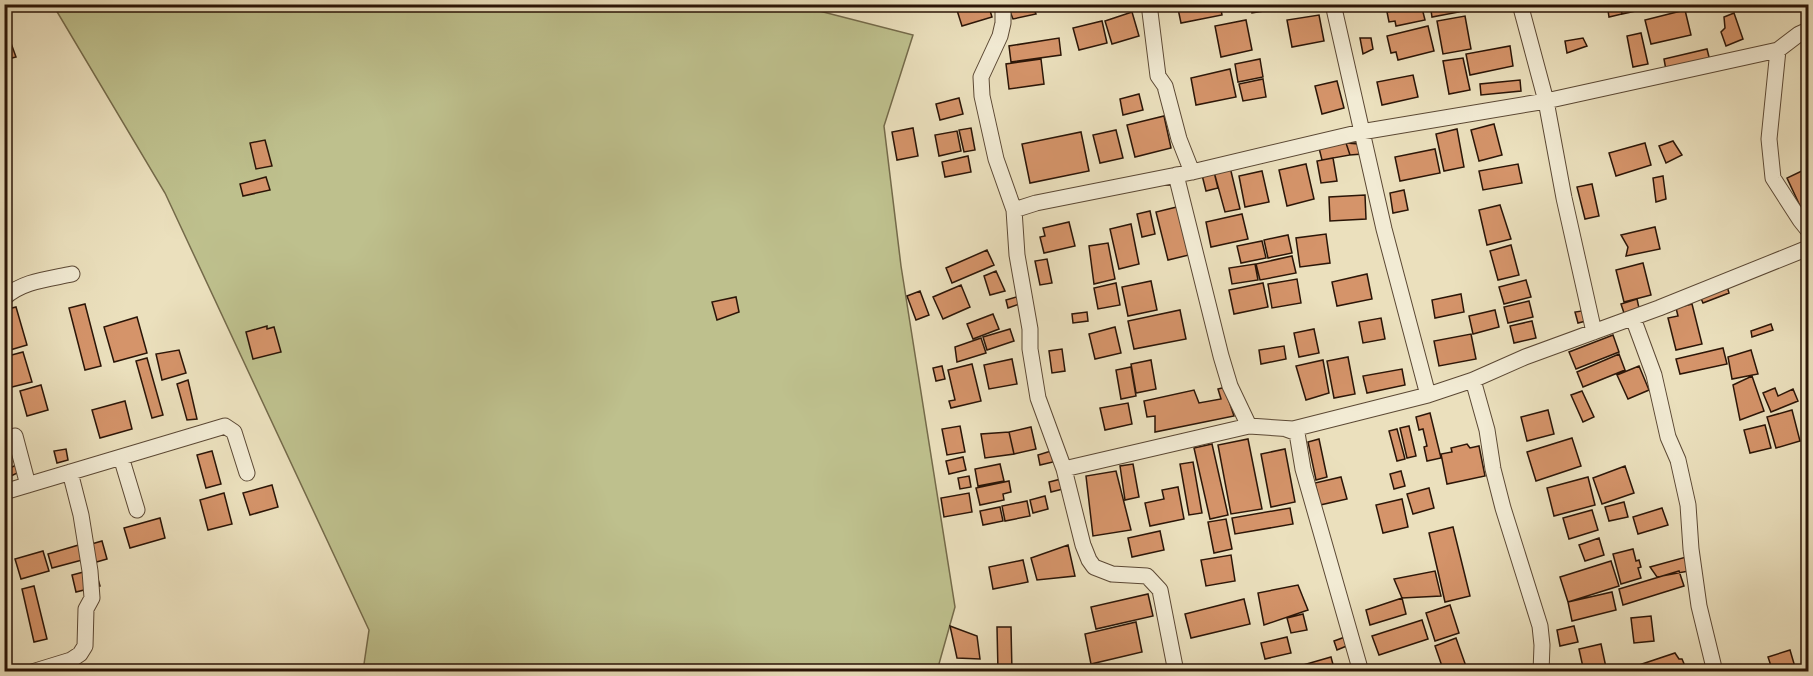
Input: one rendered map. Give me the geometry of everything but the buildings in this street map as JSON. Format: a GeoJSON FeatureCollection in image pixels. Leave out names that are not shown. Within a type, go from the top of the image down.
{"type":"FeatureCollection","features":[{"type":"Feature","properties":{"kind":"street"},"geometry":{"type":"LineString","coordinates":[[1003,4],[1000,36],[981,77],[982,96],[996,159],[1014,210],[1017,255],[1030,329],[1030,349],[1038,398],[1064,469],[1083,545],[1094,567],[1112,574],[1147,576],[1161,590],[1176,672]]}},
{"type":"Feature","properties":{"kind":"street"},"geometry":{"type":"LineString","coordinates":[[1149,4],[1158,76],[1165,86],[1179,139],[1192,172]]}},
{"type":"Feature","properties":{"kind":"street"},"geometry":{"type":"LineString","coordinates":[[1333,4],[1384,229],[1428,395]]}},
{"type":"Feature","properties":{"kind":"street"},"geometry":{"type":"LineString","coordinates":[[1520,4],[1546,101],[1564,198],[1594,332]]}},
{"type":"Feature","properties":{"kind":"street"},"geometry":{"type":"LineString","coordinates":[[1014,210],[1036,203],[1192,172],[1361,132],[1546,101],[1778,50],[1799,34],[1809,30]]}},
{"type":"Feature","properties":{"kind":"street"},"geometry":{"type":"LineString","coordinates":[[1778,50],[1769,139],[1773,178],[1809,230]]}},
{"type":"Feature","properties":{"kind":"street"},"geometry":{"type":"LineString","coordinates":[[1176,175],[1221,356],[1230,386],[1249,426]]}},
{"type":"Feature","properties":{"kind":"street"},"geometry":{"type":"LineString","coordinates":[[1286,429],[1428,395],[1473,380],[1525,357],[1633,318],[1809,248]]}},
{"type":"Feature","properties":{"kind":"street"},"geometry":{"type":"LineString","coordinates":[[4,298],[12,291],[26,285],[72,274]]}},
{"type":"Feature","properties":{"kind":"street"},"geometry":{"type":"LineString","coordinates":[[1633,318],[1654,375],[1668,437],[1678,460],[1688,505],[1699,606],[1716,672]]}},
{"type":"Feature","properties":{"kind":"street"},"geometry":{"type":"LineString","coordinates":[[1473,380],[1487,430],[1493,469],[1503,508],[1540,626],[1541,672]]}},
{"type":"Feature","properties":{"kind":"street"},"geometry":{"type":"LineString","coordinates":[[4,492],[225,426],[234,432],[246,473]]}},
{"type":"Feature","properties":{"kind":"street"},"geometry":{"type":"LineString","coordinates":[[1064,469],[1249,426],[1286,429],[1297,433],[1303,469],[1361,672]]}},
{"type":"Feature","properties":{"kind":"street"},"geometry":{"type":"LineString","coordinates":[[15,436],[28,485]]}},
{"type":"Feature","properties":{"kind":"street"},"geometry":{"type":"LineString","coordinates":[[121,457],[137,510]]}},
{"type":"Feature","properties":{"kind":"street"},"geometry":{"type":"LineString","coordinates":[[32,672],[71,660],[80,654],[84,646],[86,609],[92,598],[90,571],[81,515],[70,472]]}},
{"type":"Feature","properties":{"kind":"green space"},"geometry":{"type":"Polygon","coordinates":[[[792,4],[913,35],[884,126],[901,266],[955,607],[937,671],[363,671],[369,630],[165,193],[53,5],[792,4]]]}}]}
